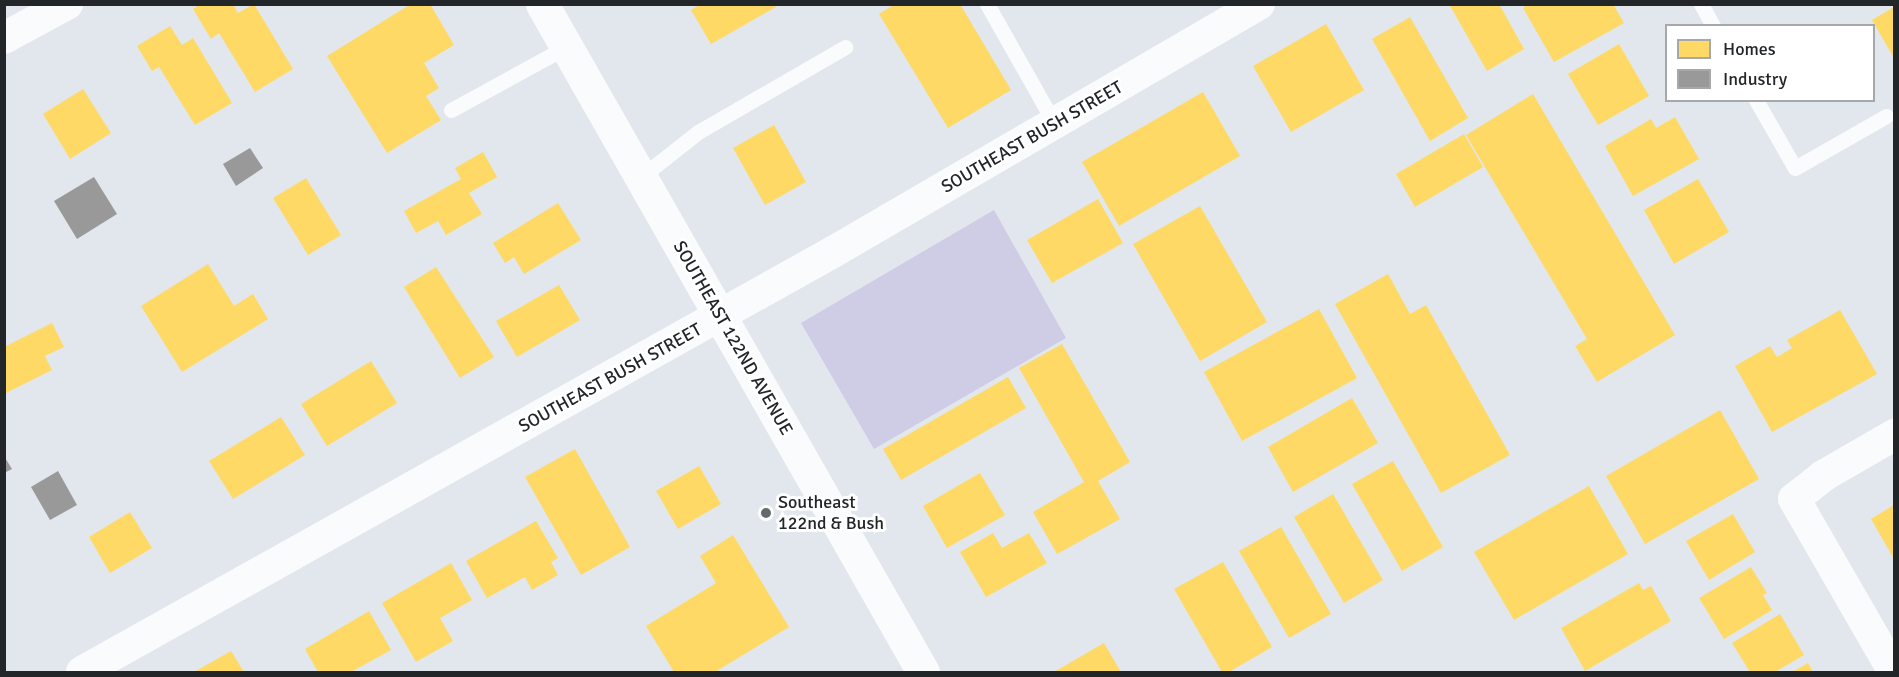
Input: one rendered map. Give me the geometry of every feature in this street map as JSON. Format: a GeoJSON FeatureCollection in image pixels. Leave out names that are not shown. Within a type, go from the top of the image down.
{"type":"FeatureCollection","features":[{"type":"Feature","properties":{"kind":"main road","name":"SOUTHEAST 122ND AVENUE"},"geometry":{"type":"LineString","coordinates":[[542,4],[923,672]]}},
{"type":"Feature","properties":{"kind":"street"},"geometry":{"type":"LineString","coordinates":[[4,38],[67,4]]}},
{"type":"Feature","properties":{"kind":"street","name":"SOUTHEAST BUSH STREET"},"geometry":{"type":"LineString","coordinates":[[82,672],[720,316],[1259,4]]}},
{"type":"Feature","properties":{"kind":"street"},"geometry":{"type":"LineString","coordinates":[[1894,435],[1823,476],[1794,499],[1894,672]]}},
{"type":"Feature","properties":{"kind":"lane"},"geometry":{"type":"LineString","coordinates":[[987,4],[1055,124]]}},
{"type":"Feature","properties":{"kind":"lane"},"geometry":{"type":"LineString","coordinates":[[1701,4],[1712,24]]}},
{"type":"Feature","properties":{"kind":"lane"},"geometry":{"type":"LineString","coordinates":[[452,110],[566,47]]}},
{"type":"Feature","properties":{"kind":"lane"},"geometry":{"type":"LineString","coordinates":[[641,177],[698,132],[845,47]]}},
{"type":"Feature","properties":{"kind":"lane"},"geometry":{"type":"LineString","coordinates":[[1757,102],[1795,168],[1886,116]]}},
{"type":"Feature","properties":{"kind":"shaded area"},"geometry":{"type":"Polygon","coordinates":[[[994,210],[1066,338],[874,449],[801,323],[994,210]]]}},
{"type":"Feature","properties":{"kind":"building: Homes"},"geometry":{"type":"Polygon","coordinates":[[[200,4],[233,4],[238,13],[254,4],[293,69],[255,92],[219,33],[211,39],[193,9],[200,4]]]}},
{"type":"Feature","properties":{"kind":"building: Homes"},"geometry":{"type":"Polygon","coordinates":[[[411,4],[430,4],[454,45],[424,63],[439,88],[426,96],[441,120],[387,153],[327,56],[411,4]]]}},
{"type":"Feature","properties":{"kind":"building: Homes"},"geometry":{"type":"Polygon","coordinates":[[[701,4],[774,4],[776,7],[711,44],[691,10],[701,4]]]}},
{"type":"Feature","properties":{"kind":"building: Homes"},"geometry":{"type":"Polygon","coordinates":[[[895,4],[960,4],[1011,90],[948,128],[879,14],[895,4]]]}},
{"type":"Feature","properties":{"kind":"building: Homes"},"geometry":{"type":"Polygon","coordinates":[[[1449,4],[1499,4],[1524,49],[1487,71],[1449,4]]]}},
{"type":"Feature","properties":{"kind":"building: Homes"},"geometry":{"type":"Polygon","coordinates":[[[1528,4],[1613,4],[1624,23],[1554,62],[1523,8],[1528,4]]]}},
{"type":"Feature","properties":{"kind":"building: Homes"},"geometry":{"type":"Polygon","coordinates":[[[1894,7],[1894,58],[1875,24],[1872,20],[1894,7]]]}},
{"type":"Feature","properties":{"kind":"building: Homes"},"geometry":{"type":"Polygon","coordinates":[[[1410,17],[1468,118],[1430,141],[1372,39],[1410,17]]]}},
{"type":"Feature","properties":{"kind":"building: Homes"},"geometry":{"type":"Polygon","coordinates":[[[1326,24],[1364,90],[1291,132],[1253,66],[1326,24]]]}},
{"type":"Feature","properties":{"kind":"building: Homes"},"geometry":{"type":"Polygon","coordinates":[[[170,26],[182,45],[193,38],[232,103],[195,125],[159,67],[152,71],[137,46],[170,26]]]}},
{"type":"Feature","properties":{"kind":"building: Homes"},"geometry":{"type":"Polygon","coordinates":[[[1619,44],[1649,96],[1598,125],[1568,74],[1619,44]]]}},
{"type":"Feature","properties":{"kind":"building: Homes"},"geometry":{"type":"Polygon","coordinates":[[[83,89],[111,133],[70,159],[43,114],[83,89]]]}},
{"type":"Feature","properties":{"kind":"building: Homes"},"geometry":{"type":"Polygon","coordinates":[[[1203,92],[1240,156],[1119,226],[1082,162],[1203,92]]]}},
{"type":"Feature","properties":{"kind":"building: Homes"},"geometry":{"type":"Polygon","coordinates":[[[1533,94],[1675,335],[1597,382],[1575,346],[1587,339],[1466,135],[1533,94]]]}},
{"type":"Feature","properties":{"kind":"building: Homes"},"geometry":{"type":"Polygon","coordinates":[[[1675,117],[1699,159],[1633,196],[1605,146],[1651,119],[1656,128],[1675,117]]]}},
{"type":"Feature","properties":{"kind":"building: Homes"},"geometry":{"type":"Polygon","coordinates":[[[774,125],[806,182],[765,205],[733,148],[774,125]]]}},
{"type":"Feature","properties":{"kind":"building: Homes"},"geometry":{"type":"Polygon","coordinates":[[[1464,134],[1483,167],[1415,207],[1396,174],[1464,134]]]}},
{"type":"Feature","properties":{"kind":"building: Homes"},"geometry":{"type":"Polygon","coordinates":[[[483,152],[497,177],[469,193],[482,214],[446,235],[438,221],[416,233],[404,211],[461,179],[455,168],[483,152]]]}},
{"type":"Feature","properties":{"kind":"building: Homes"},"geometry":{"type":"Polygon","coordinates":[[[306,178],[341,235],[308,255],[273,198],[306,178]]]}},
{"type":"Feature","properties":{"kind":"building: Homes"},"geometry":{"type":"Polygon","coordinates":[[[1698,179],[1729,232],[1674,264],[1644,210],[1698,179]]]}},
{"type":"Feature","properties":{"kind":"building: Homes"},"geometry":{"type":"Polygon","coordinates":[[[1098,199],[1123,243],[1052,283],[1027,240],[1098,199]]]}},
{"type":"Feature","properties":{"kind":"building: Homes"},"geometry":{"type":"Polygon","coordinates":[[[558,203],[581,240],[524,274],[514,257],[505,263],[493,243],[558,203]]]}},
{"type":"Feature","properties":{"kind":"building: Homes"},"geometry":{"type":"Polygon","coordinates":[[[1200,206],[1267,322],[1200,361],[1133,244],[1200,206]]]}},
{"type":"Feature","properties":{"kind":"building: Homes"},"geometry":{"type":"Polygon","coordinates":[[[208,264],[234,306],[253,294],[268,319],[182,372],[141,306],[208,264]]]}},
{"type":"Feature","properties":{"kind":"building: Homes"},"geometry":{"type":"Polygon","coordinates":[[[436,267],[494,357],[460,378],[404,287],[436,267]]]}},
{"type":"Feature","properties":{"kind":"building: Homes"},"geometry":{"type":"Polygon","coordinates":[[[1388,274],[1410,314],[1426,305],[1510,455],[1441,493],[1335,304],[1388,274]]]}},
{"type":"Feature","properties":{"kind":"building: Homes"},"geometry":{"type":"Polygon","coordinates":[[[559,285],[580,320],[517,357],[496,321],[559,285]]]}},
{"type":"Feature","properties":{"kind":"building: Homes"},"geometry":{"type":"Polygon","coordinates":[[[1319,309],[1357,378],[1242,441],[1204,372],[1319,309]]]}},
{"type":"Feature","properties":{"kind":"building: Homes"},"geometry":{"type":"Polygon","coordinates":[[[1840,310],[1877,374],[1772,432],[1735,366],[1770,346],[1777,357],[1792,348],[1787,340],[1840,310]]]}},
{"type":"Feature","properties":{"kind":"building: Homes"},"geometry":{"type":"Polygon","coordinates":[[[52,323],[64,347],[45,356],[52,370],[4,394],[4,347],[52,323]]]}},
{"type":"Feature","properties":{"kind":"building: Homes"},"geometry":{"type":"Polygon","coordinates":[[[1062,344],[1130,462],[1098,481],[1120,519],[1057,554],[1033,512],[1084,482],[1019,368],[1062,344]]]}},
{"type":"Feature","properties":{"kind":"building: Homes"},"geometry":{"type":"Polygon","coordinates":[[[371,361],[397,403],[327,446],[301,404],[371,361]]]}},
{"type":"Feature","properties":{"kind":"building: Homes"},"geometry":{"type":"Polygon","coordinates":[[[1008,377],[1026,408],[901,480],[883,449],[1008,377]]]}},
{"type":"Feature","properties":{"kind":"building: Homes"},"geometry":{"type":"Polygon","coordinates":[[[1352,398],[1378,443],[1293,492],[1268,447],[1352,398]]]}},
{"type":"Feature","properties":{"kind":"building: Homes"},"geometry":{"type":"Polygon","coordinates":[[[1720,410],[1759,479],[1645,544],[1606,476],[1720,410]]]}},
{"type":"Feature","properties":{"kind":"building: Homes"},"geometry":{"type":"Polygon","coordinates":[[[281,417],[305,455],[233,499],[209,461],[281,417]]]}},
{"type":"Feature","properties":{"kind":"building: Homes"},"geometry":{"type":"Polygon","coordinates":[[[575,449],[630,547],[581,575],[525,477],[575,449]]]}},
{"type":"Feature","properties":{"kind":"building: Homes"},"geometry":{"type":"Polygon","coordinates":[[[1393,461],[1443,547],[1402,571],[1352,484],[1393,461]]]}},
{"type":"Feature","properties":{"kind":"building: Homes"},"geometry":{"type":"Polygon","coordinates":[[[699,466],[721,504],[678,529],[656,491],[699,466]]]}},
{"type":"Feature","properties":{"kind":"building: Homes"},"geometry":{"type":"Polygon","coordinates":[[[980,473],[1005,515],[947,548],[923,506],[980,473]]]}},
{"type":"Feature","properties":{"kind":"building: Homes"},"geometry":{"type":"Polygon","coordinates":[[[1589,486],[1628,554],[1514,620],[1474,552],[1589,486]]]}},
{"type":"Feature","properties":{"kind":"building: Homes"},"geometry":{"type":"Polygon","coordinates":[[[1333,494],[1383,580],[1344,603],[1294,517],[1333,494]]]}},
{"type":"Feature","properties":{"kind":"building: Homes"},"geometry":{"type":"Polygon","coordinates":[[[1894,505],[1894,559],[1871,519],[1894,505]]]}},
{"type":"Feature","properties":{"kind":"building: Homes"},"geometry":{"type":"Polygon","coordinates":[[[130,512],[152,548],[110,573],[89,537],[130,512]]]}},
{"type":"Feature","properties":{"kind":"building: Homes"},"geometry":{"type":"Polygon","coordinates":[[[1733,514],[1755,552],[1709,580],[1686,541],[1733,514]]]}},
{"type":"Feature","properties":{"kind":"building: Homes"},"geometry":{"type":"Polygon","coordinates":[[[536,521],[558,558],[551,562],[558,575],[532,590],[525,577],[487,598],[466,561],[536,521]]]}},
{"type":"Feature","properties":{"kind":"building: Homes"},"geometry":{"type":"Polygon","coordinates":[[[1281,527],[1331,614],[1289,638],[1239,551],[1281,527]]]}},
{"type":"Feature","properties":{"kind":"building: Homes"},"geometry":{"type":"Polygon","coordinates":[[[993,533],[1002,548],[1029,533],[1047,563],[986,597],[960,552],[993,533]]]}},
{"type":"Feature","properties":{"kind":"building: Homes"},"geometry":{"type":"Polygon","coordinates":[[[733,535],[789,627],[715,672],[674,672],[646,626],[716,583],[700,556],[733,535]]]}},
{"type":"Feature","properties":{"kind":"building: Homes"},"geometry":{"type":"Polygon","coordinates":[[[1223,562],[1272,647],[1229,672],[1222,672],[1174,589],[1223,562]]]}},
{"type":"Feature","properties":{"kind":"building: Homes"},"geometry":{"type":"Polygon","coordinates":[[[451,563],[472,600],[440,618],[453,641],[416,662],[382,603],[451,563]]]}},
{"type":"Feature","properties":{"kind":"building: Homes"},"geometry":{"type":"Polygon","coordinates":[[[1751,567],[1767,593],[1763,595],[1772,610],[1724,639],[1699,598],[1751,567]]]}},
{"type":"Feature","properties":{"kind":"building: Homes"},"geometry":{"type":"Polygon","coordinates":[[[1639,583],[1643,590],[1651,586],[1671,621],[1585,671],[1561,628],[1639,583]]]}},
{"type":"Feature","properties":{"kind":"building: Homes"},"geometry":{"type":"Polygon","coordinates":[[[369,611],[391,650],[351,672],[318,672],[305,649],[369,611]]]}},
{"type":"Feature","properties":{"kind":"building: Homes"},"geometry":{"type":"Polygon","coordinates":[[[1780,614],[1804,655],[1775,672],[1750,672],[1732,643],[1780,614]]]}},
{"type":"Feature","properties":{"kind":"building: Homes"},"geometry":{"type":"Polygon","coordinates":[[[1104,643],[1121,672],[1054,672],[1104,643]]]}},
{"type":"Feature","properties":{"kind":"building: Homes"},"geometry":{"type":"Polygon","coordinates":[[[231,651],[244,672],[194,672],[231,651]]]}},
{"type":"Feature","properties":{"kind":"building: Homes"},"geometry":{"type":"Polygon","coordinates":[[[1808,663],[1813,672],[1792,672],[1808,663]]]}},
{"type":"Feature","properties":{"kind":"building: Industry"},"geometry":{"type":"Polygon","coordinates":[[[250,148],[263,168],[236,186],[223,164],[250,148]]]}},
{"type":"Feature","properties":{"kind":"building: Industry"},"geometry":{"type":"Polygon","coordinates":[[[94,177],[117,214],[77,239],[54,201],[94,177]]]}},
{"type":"Feature","properties":{"kind":"building: Industry"},"geometry":{"type":"Polygon","coordinates":[[[4,456],[12,469],[4,473],[4,456]]]}},
{"type":"Feature","properties":{"kind":"building: Industry"},"geometry":{"type":"Polygon","coordinates":[[[58,471],[77,505],[50,520],[31,487],[58,471]]]}},
{"type":"Feature","properties":{"kind":"place","name":"Southeast 122nd & Bush"},"geometry":{"type":"Point","coordinates":[766,513]}}]}
